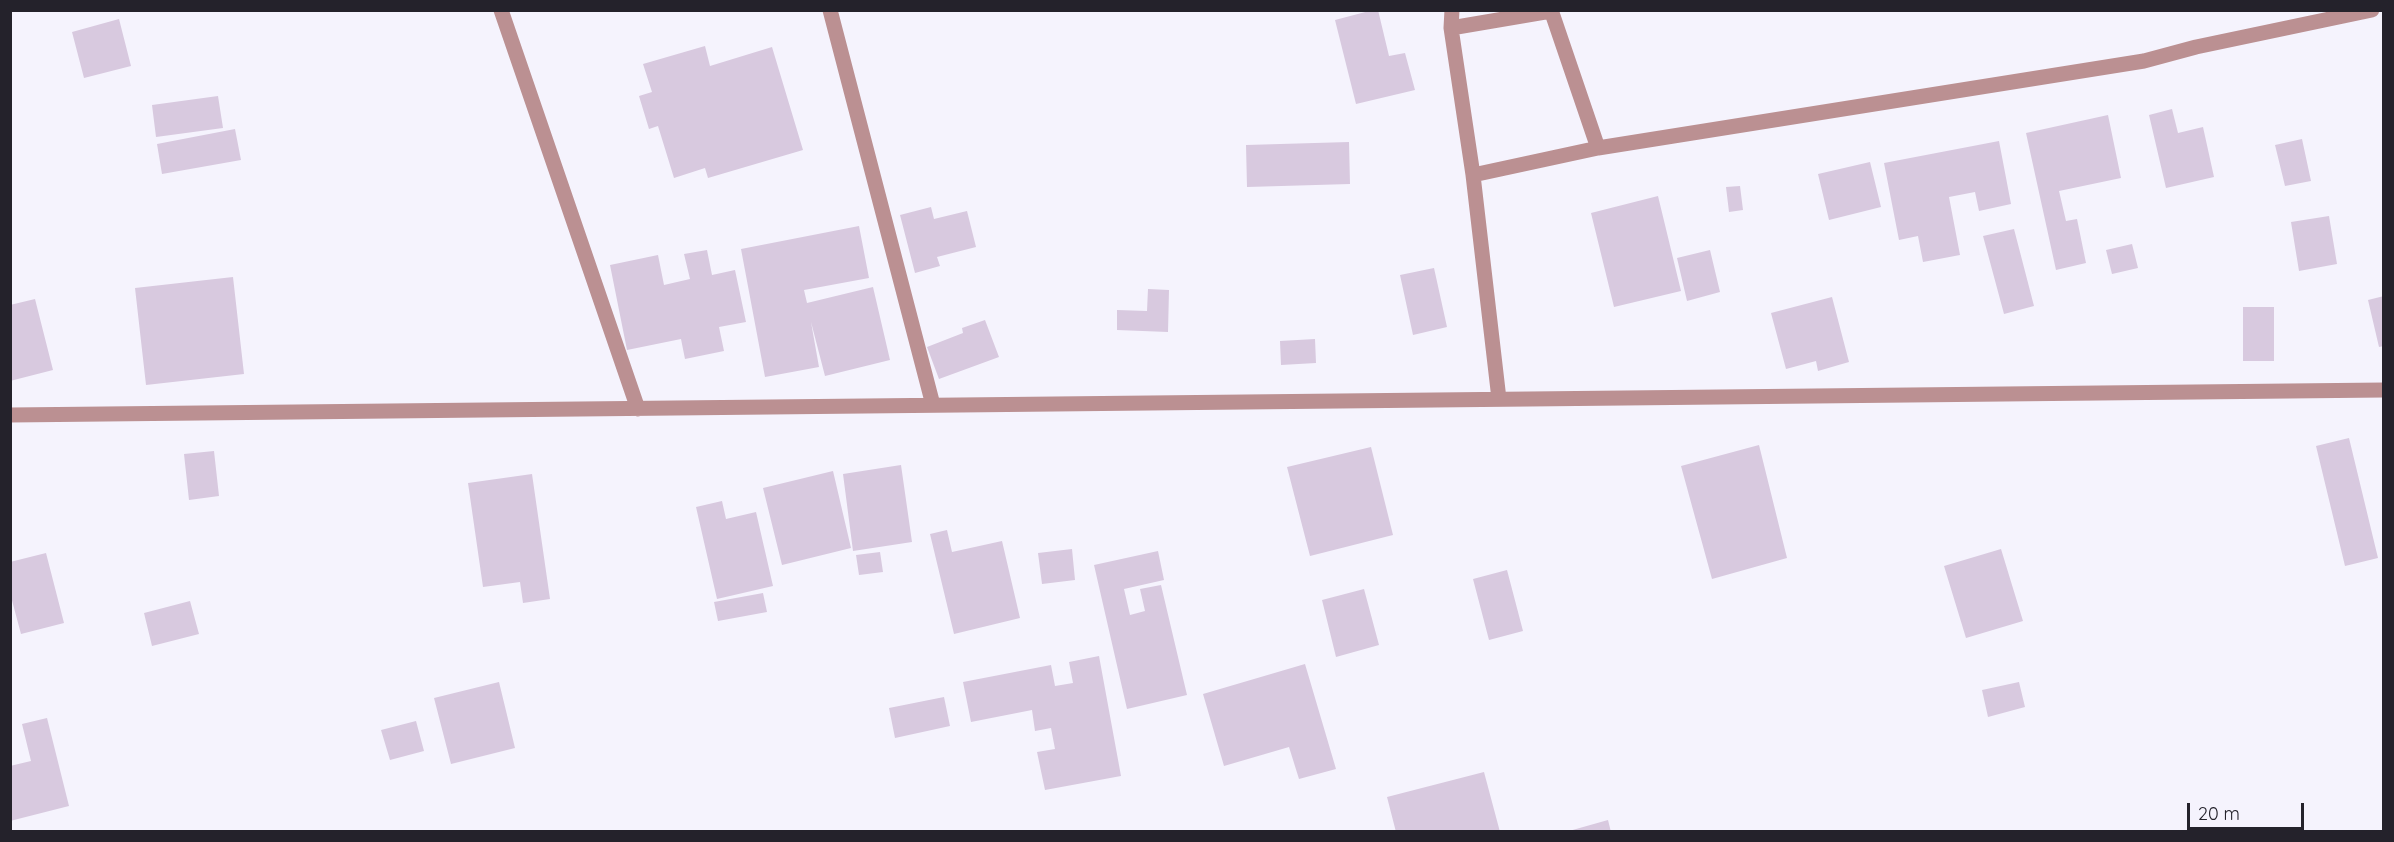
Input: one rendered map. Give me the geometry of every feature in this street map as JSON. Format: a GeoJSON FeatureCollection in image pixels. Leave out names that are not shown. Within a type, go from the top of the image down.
{"type":"FeatureCollection","features":[{"type":"Feature","properties":{"kind":"street"},"geometry":{"type":"LineString","coordinates":[[501,10],[638,409]]}},
{"type":"Feature","properties":{"kind":"street"},"geometry":{"type":"LineString","coordinates":[[830,10],[933,405]]}},
{"type":"Feature","properties":{"kind":"street"},"geometry":{"type":"LineString","coordinates":[[1452,10],[1451,28],[1473,175],[1499,399]]}},
{"type":"Feature","properties":{"kind":"street"},"geometry":{"type":"LineString","coordinates":[[1473,175],[1598,148],[2144,62],[2196,47],[2372,10]]}},
{"type":"Feature","properties":{"kind":"street"},"geometry":{"type":"LineString","coordinates":[[1451,28],[1551,11],[1598,148]]}},
{"type":"Feature","properties":{"kind":"street"},"geometry":{"type":"LineString","coordinates":[[10,415],[2384,390]]}},
{"type":"Feature","properties":{"kind":"building"},"geometry":{"type":"Polygon","coordinates":[[[1378,10],[1389,56],[1405,53],[1415,90],[1356,104],[1335,20],[1378,10]]]}},
{"type":"Feature","properties":{"kind":"building"},"geometry":{"type":"Polygon","coordinates":[[[119,19],[131,66],[84,78],[72,32],[119,19]]]}},
{"type":"Feature","properties":{"kind":"building"},"geometry":{"type":"Polygon","coordinates":[[[705,46],[710,66],[772,47],[803,150],[708,178],[705,168],[674,178],[658,126],[649,129],[639,96],[652,92],[643,64],[705,46]]]}},
{"type":"Feature","properties":{"kind":"building"},"geometry":{"type":"Polygon","coordinates":[[[218,96],[223,128],[156,137],[152,105],[218,96]]]}},
{"type":"Feature","properties":{"kind":"building"},"geometry":{"type":"Polygon","coordinates":[[[2172,109],[2178,133],[2203,127],[2214,177],[2166,188],[2149,115],[2172,109]]]}},
{"type":"Feature","properties":{"kind":"building"},"geometry":{"type":"Polygon","coordinates":[[[2108,115],[2121,178],[2059,191],[2066,221],[2077,219],[2086,263],[2056,270],[2026,133],[2108,115]]]}},
{"type":"Feature","properties":{"kind":"building"},"geometry":{"type":"Polygon","coordinates":[[[235,129],[241,160],[162,174],[157,144],[235,129]]]}},
{"type":"Feature","properties":{"kind":"building"},"geometry":{"type":"Polygon","coordinates":[[[2302,139],[2311,181],[2285,186],[2275,145],[2302,139]]]}},
{"type":"Feature","properties":{"kind":"building"},"geometry":{"type":"Polygon","coordinates":[[[1999,141],[2011,204],[1979,211],[1975,192],[1949,197],[1960,255],[1923,262],[1918,236],[1899,240],[1884,163],[1999,141]]]}},
{"type":"Feature","properties":{"kind":"building"},"geometry":{"type":"Polygon","coordinates":[[[1349,142],[1350,184],[1247,187],[1246,145],[1349,142]]]}},
{"type":"Feature","properties":{"kind":"building"},"geometry":{"type":"Polygon","coordinates":[[[1870,162],[1881,207],[1829,220],[1818,174],[1870,162]]]}},
{"type":"Feature","properties":{"kind":"building"},"geometry":{"type":"Polygon","coordinates":[[[1740,186],[1743,210],[1729,212],[1726,187],[1740,186]]]}},
{"type":"Feature","properties":{"kind":"building"},"geometry":{"type":"Polygon","coordinates":[[[1658,196],[1681,291],[1614,307],[1591,213],[1658,196]]]}},
{"type":"Feature","properties":{"kind":"building"},"geometry":{"type":"Polygon","coordinates":[[[931,207],[934,219],[967,211],[976,247],[937,257],[940,266],[915,273],[900,215],[931,207]]]}},
{"type":"Feature","properties":{"kind":"building"},"geometry":{"type":"Polygon","coordinates":[[[2329,216],[2337,264],[2299,271],[2291,222],[2329,216]]]}},
{"type":"Feature","properties":{"kind":"building"},"geometry":{"type":"Polygon","coordinates":[[[859,226],[869,278],[804,290],[807,303],[873,287],[890,360],[825,376],[811,322],[819,367],[765,377],[741,249],[859,226]]]}},
{"type":"Feature","properties":{"kind":"building"},"geometry":{"type":"Polygon","coordinates":[[[2014,229],[2034,306],[2004,314],[1983,236],[2014,229]]]}},
{"type":"Feature","properties":{"kind":"building"},"geometry":{"type":"Polygon","coordinates":[[[2132,244],[2138,268],[2112,274],[2106,250],[2132,244]]]}},
{"type":"Feature","properties":{"kind":"building"},"geometry":{"type":"Polygon","coordinates":[[[707,250],[712,275],[735,270],[746,322],[719,327],[724,351],[685,359],[681,339],[627,350],[610,265],[658,255],[664,285],[690,279],[684,254],[707,250]]]}},
{"type":"Feature","properties":{"kind":"building"},"geometry":{"type":"Polygon","coordinates":[[[1710,250],[1720,292],[1687,301],[1677,258],[1710,250]]]}},
{"type":"Feature","properties":{"kind":"building"},"geometry":{"type":"Polygon","coordinates":[[[1434,268],[1447,327],[1413,335],[1400,275],[1434,268]]]}},
{"type":"Feature","properties":{"kind":"building"},"geometry":{"type":"Polygon","coordinates":[[[233,277],[244,374],[146,385],[135,288],[233,277]]]}},
{"type":"Feature","properties":{"kind":"building"},"geometry":{"type":"Polygon","coordinates":[[[1148,289],[1169,290],[1168,332],[1117,330],[1117,310],[1147,311],[1148,289]]]}},
{"type":"Feature","properties":{"kind":"building"},"geometry":{"type":"Polygon","coordinates":[[[2384,296],[2384,346],[2379,347],[2368,300],[2384,296]]]}},
{"type":"Feature","properties":{"kind":"building"},"geometry":{"type":"Polygon","coordinates":[[[1832,297],[1849,362],[1818,371],[1816,361],[1786,369],[1771,313],[1832,297]]]}},
{"type":"Feature","properties":{"kind":"building"},"geometry":{"type":"Polygon","coordinates":[[[35,299],[53,370],[10,381],[10,305],[35,299]]]}},
{"type":"Feature","properties":{"kind":"building"},"geometry":{"type":"Polygon","coordinates":[[[2243,307],[2274,307],[2274,361],[2243,361],[2243,307]]]}},
{"type":"Feature","properties":{"kind":"building"},"geometry":{"type":"Polygon","coordinates":[[[985,320],[999,357],[939,379],[927,347],[963,333],[962,328],[985,320]]]}},
{"type":"Feature","properties":{"kind":"building"},"geometry":{"type":"Polygon","coordinates":[[[1315,339],[1316,363],[1281,365],[1280,341],[1315,339]]]}},
{"type":"Feature","properties":{"kind":"building"},"geometry":{"type":"Polygon","coordinates":[[[2349,438],[2378,558],[2345,566],[2316,446],[2349,438]]]}},
{"type":"Feature","properties":{"kind":"building"},"geometry":{"type":"Polygon","coordinates":[[[1759,445],[1787,558],[1712,579],[1681,466],[1759,445]]]}},
{"type":"Feature","properties":{"kind":"building"},"geometry":{"type":"Polygon","coordinates":[[[1371,447],[1393,535],[1310,556],[1287,467],[1371,447]]]}},
{"type":"Feature","properties":{"kind":"building"},"geometry":{"type":"Polygon","coordinates":[[[214,451],[219,496],[189,500],[184,454],[214,451]]]}},
{"type":"Feature","properties":{"kind":"building"},"geometry":{"type":"Polygon","coordinates":[[[901,465],[912,542],[853,551],[843,474],[901,465]]]}},
{"type":"Feature","properties":{"kind":"building"},"geometry":{"type":"Polygon","coordinates":[[[833,471],[851,548],[782,565],[763,488],[833,471]]]}},
{"type":"Feature","properties":{"kind":"building"},"geometry":{"type":"Polygon","coordinates":[[[532,474],[550,599],[523,603],[520,582],[483,587],[468,483],[532,474]]]}},
{"type":"Feature","properties":{"kind":"building"},"geometry":{"type":"Polygon","coordinates":[[[722,501],[726,519],[756,512],[773,586],[717,599],[696,507],[722,501]]]}},
{"type":"Feature","properties":{"kind":"building"},"geometry":{"type":"Polygon","coordinates":[[[947,530],[952,552],[1002,541],[1020,618],[954,634],[930,534],[947,530]]]}},
{"type":"Feature","properties":{"kind":"building"},"geometry":{"type":"Polygon","coordinates":[[[1072,549],[1075,580],[1042,584],[1038,553],[1072,549]]]}},
{"type":"Feature","properties":{"kind":"building"},"geometry":{"type":"Polygon","coordinates":[[[2001,549],[2023,621],[1966,638],[1944,566],[2001,549]]]}},
{"type":"Feature","properties":{"kind":"building"},"geometry":{"type":"Polygon","coordinates":[[[1158,551],[1164,580],[1124,589],[1130,615],[1145,611],[1140,589],[1161,585],[1187,695],[1127,709],[1094,565],[1158,551]]]}},
{"type":"Feature","properties":{"kind":"building"},"geometry":{"type":"Polygon","coordinates":[[[880,552],[883,572],[859,575],[856,555],[880,552]]]}},
{"type":"Feature","properties":{"kind":"building"},"geometry":{"type":"Polygon","coordinates":[[[46,553],[64,623],[21,634],[10,593],[10,562],[46,553]]]}},
{"type":"Feature","properties":{"kind":"building"},"geometry":{"type":"Polygon","coordinates":[[[1507,570],[1523,631],[1489,640],[1473,579],[1507,570]]]}},
{"type":"Feature","properties":{"kind":"building"},"geometry":{"type":"Polygon","coordinates":[[[1364,589],[1379,645],[1336,657],[1322,600],[1364,589]]]}},
{"type":"Feature","properties":{"kind":"building"},"geometry":{"type":"Polygon","coordinates":[[[763,593],[767,612],[718,621],[714,602],[763,593]]]}},
{"type":"Feature","properties":{"kind":"building"},"geometry":{"type":"Polygon","coordinates":[[[190,601],[199,634],[152,646],[144,613],[190,601]]]}},
{"type":"Feature","properties":{"kind":"building"},"geometry":{"type":"Polygon","coordinates":[[[1099,656],[1121,776],[1045,790],[1037,752],[1055,749],[1051,728],[1035,731],[1032,710],[971,722],[963,682],[1051,665],[1055,686],[1073,683],[1069,662],[1099,656]]]}},
{"type":"Feature","properties":{"kind":"building"},"geometry":{"type":"Polygon","coordinates":[[[1305,664],[1336,769],[1299,779],[1289,747],[1224,766],[1203,694],[1305,664]]]}},
{"type":"Feature","properties":{"kind":"building"},"geometry":{"type":"Polygon","coordinates":[[[499,682],[515,748],[451,764],[434,698],[499,682]]]}},
{"type":"Feature","properties":{"kind":"building"},"geometry":{"type":"Polygon","coordinates":[[[2019,682],[2025,707],[1988,717],[1982,690],[2019,682]]]}},
{"type":"Feature","properties":{"kind":"building"},"geometry":{"type":"Polygon","coordinates":[[[944,697],[950,726],[895,738],[889,708],[944,697]]]}},
{"type":"Feature","properties":{"kind":"building"},"geometry":{"type":"Polygon","coordinates":[[[47,718],[69,806],[10,821],[10,766],[31,761],[22,724],[47,718]]]}},
{"type":"Feature","properties":{"kind":"building"},"geometry":{"type":"Polygon","coordinates":[[[416,721],[424,751],[390,760],[381,730],[416,721]]]}},
{"type":"Feature","properties":{"kind":"building"},"geometry":{"type":"Polygon","coordinates":[[[1484,772],[1500,832],[1396,832],[1387,797],[1484,772]]]}},
{"type":"Feature","properties":{"kind":"building"},"geometry":{"type":"Polygon","coordinates":[[[1608,820],[1611,832],[1569,832],[1569,831],[1608,820]]]}}]}
